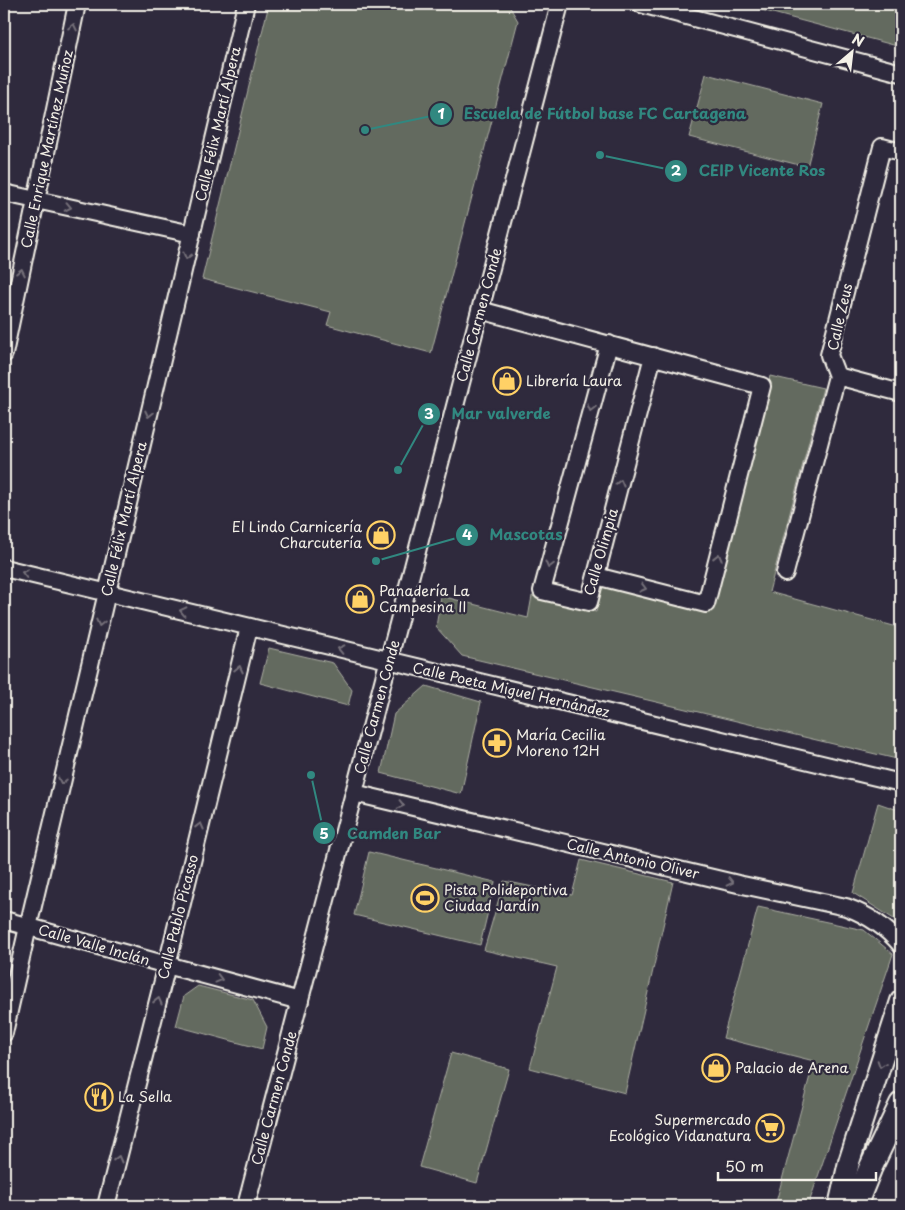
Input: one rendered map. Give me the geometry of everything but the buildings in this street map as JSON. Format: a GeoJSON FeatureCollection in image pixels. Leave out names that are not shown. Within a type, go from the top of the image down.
{"type":"FeatureCollection","features":[{"type":"Feature","properties":{"kind":"main road"},"geometry":{"type":"LineString","coordinates":[[855,1206],[870,1169],[901,1104]]}},
{"type":"Feature","properties":{"kind":"street","name":"Calle Enrique Martínez Muñoz"},"geometry":{"type":"LineString","coordinates":[[4,354],[78,4]]}},
{"type":"Feature","properties":{"kind":"street","name":"Calle Félix Martí Alpera"},"geometry":{"type":"LineString","coordinates":[[4,1033],[246,4]]}},
{"type":"Feature","properties":{"kind":"street","name":"Calle Carmen Conde"},"geometry":{"type":"LineString","coordinates":[[246,1206],[560,4]]}},
{"type":"Feature","properties":{"kind":"street"},"geometry":{"type":"LineString","coordinates":[[641,4],[901,73]]}},
{"type":"Feature","properties":{"kind":"street","name":"Calle Zeus"},"geometry":{"type":"LineString","coordinates":[[785,573],[837,376],[830,355],[882,147],[901,152]]}},
{"type":"Feature","properties":{"kind":"street"},"geometry":{"type":"LineString","coordinates":[[4,193],[192,234]]}},
{"type":"Feature","properties":{"kind":"street"},"geometry":{"type":"LineString","coordinates":[[480,310],[762,386],[706,604],[596,576]]}},
{"type":"Feature","properties":{"kind":"street","name":"Calle Olimpia"},"geometry":{"type":"LineString","coordinates":[[609,344],[542,591],[589,602],[652,356]]}},
{"type":"Feature","properties":{"kind":"street"},"geometry":{"type":"LineString","coordinates":[[837,376],[901,393]]}},
{"type":"Feature","properties":{"kind":"street","name":"Calle Poeta Miguel Hernández"},"geometry":{"type":"LineString","coordinates":[[4,568],[901,783]]}},
{"type":"Feature","properties":{"kind":"street","name":"Calle Pablo Picasso"},"geometry":{"type":"LineString","coordinates":[[106,1206],[249,627]]}},
{"type":"Feature","properties":{"kind":"street","name":"Calle Antonio Oliver"},"geometry":{"type":"LineString","coordinates":[[354,793],[738,884],[846,907],[872,919],[901,945]]}},
{"type":"Feature","properties":{"kind":"street","name":"Calle Valle Inclán"},"geometry":{"type":"LineString","coordinates":[[4,920],[300,1001]]}},
{"type":"Feature","properties":{"kind":"street"},"geometry":{"type":"LineString","coordinates":[[839,1206],[849,1162],[901,1001]]}},
{"type":"Feature","properties":{"kind":"green space"},"geometry":{"type":"Polygon","coordinates":[[[269,4],[508,4],[518,21],[431,353],[327,325],[331,312],[202,279],[269,4]]]}},
{"type":"Feature","properties":{"kind":"green space"},"geometry":{"type":"Polygon","coordinates":[[[738,4],[901,4],[901,47],[750,7],[738,4]]]}},
{"type":"Feature","properties":{"kind":"green space"},"geometry":{"type":"Polygon","coordinates":[[[706,74],[823,104],[807,167],[689,137],[706,74]]]}},
{"type":"Feature","properties":{"kind":"green space"},"geometry":{"type":"Polygon","coordinates":[[[770,376],[823,388],[769,592],[901,628],[901,760],[462,656],[436,627],[441,596],[528,618],[532,596],[596,612],[604,581],[709,608],[770,376]]]}},
{"type":"Feature","properties":{"kind":"green space"},"geometry":{"type":"Polygon","coordinates":[[[269,648],[333,663],[352,690],[348,706],[260,683],[269,648]]]}},
{"type":"Feature","properties":{"kind":"green space"},"geometry":{"type":"Polygon","coordinates":[[[426,686],[481,702],[461,794],[381,773],[394,714],[426,686]]]}},
{"type":"Feature","properties":{"kind":"green space"},"geometry":{"type":"Polygon","coordinates":[[[878,803],[901,811],[901,920],[897,921],[853,893],[878,803]]]}},
{"type":"Feature","properties":{"kind":"green space","name":"Pista Polideportiva Ciudad Jardín"},"geometry":{"type":"Polygon","coordinates":[[[369,852],[495,882],[480,945],[354,915],[369,852]]]}},
{"type":"Feature","properties":{"kind":"green space"},"geometry":{"type":"Polygon","coordinates":[[[581,860],[673,882],[625,1093],[530,1068],[557,967],[484,950],[504,881],[572,895],[581,860]]]}},
{"type":"Feature","properties":{"kind":"green space"},"geometry":{"type":"Polygon","coordinates":[[[758,907],[864,930],[893,954],[808,1206],[775,1206],[814,1061],[723,1038],[758,907]]]}},
{"type":"Feature","properties":{"kind":"green space"},"geometry":{"type":"Polygon","coordinates":[[[198,986],[253,1000],[267,1027],[262,1049],[176,1026],[184,996],[198,986]]]}},
{"type":"Feature","properties":{"kind":"green space"},"geometry":{"type":"Polygon","coordinates":[[[451,1053],[509,1069],[477,1183],[419,1167],[451,1053]]]}},
{"type":"Feature","properties":{"kind":"place","name":"Escuela de Fútbol base FC Cartagena"},"geometry":{"type":"Point","coordinates":[365,130]}},
{"type":"Feature","properties":{"kind":"place","name":"CEIP Vicente Ros"},"geometry":{"type":"Point","coordinates":[600,155]}},
{"type":"Feature","properties":{"kind":"place","name":"Librería Laura"},"geometry":{"type":"Point","coordinates":[507,381]}},
{"type":"Feature","properties":{"kind":"place","name":"Mar valverde"},"geometry":{"type":"Point","coordinates":[398,470]}},
{"type":"Feature","properties":{"kind":"place","name":"El Lindo Carnicería Charcutería"},"geometry":{"type":"Point","coordinates":[381,535]}},
{"type":"Feature","properties":{"kind":"place","name":"Mascotas"},"geometry":{"type":"Point","coordinates":[376,561]}},
{"type":"Feature","properties":{"kind":"place","name":"Panadería La Campesina II"},"geometry":{"type":"Point","coordinates":[360,599]}},
{"type":"Feature","properties":{"kind":"place","name":"María Cecilia Moreno 12H"},"geometry":{"type":"Point","coordinates":[497,743]}},
{"type":"Feature","properties":{"kind":"place","name":"Camden Bar"},"geometry":{"type":"Point","coordinates":[311,775]}},
{"type":"Feature","properties":{"kind":"place","name":"Pista Polideportiva Ciudad Jardín"},"geometry":{"type":"Point","coordinates":[425,898]}},
{"type":"Feature","properties":{"kind":"place","name":"Palacio de Arena"},"geometry":{"type":"Point","coordinates":[716,1068]}},
{"type":"Feature","properties":{"kind":"place","name":"La Sella"},"geometry":{"type":"Point","coordinates":[99,1097]}},
{"type":"Feature","properties":{"kind":"place","name":"Supermercado Ecológico Vidanatura"},"geometry":{"type":"Point","coordinates":[770,1128]}}]}
